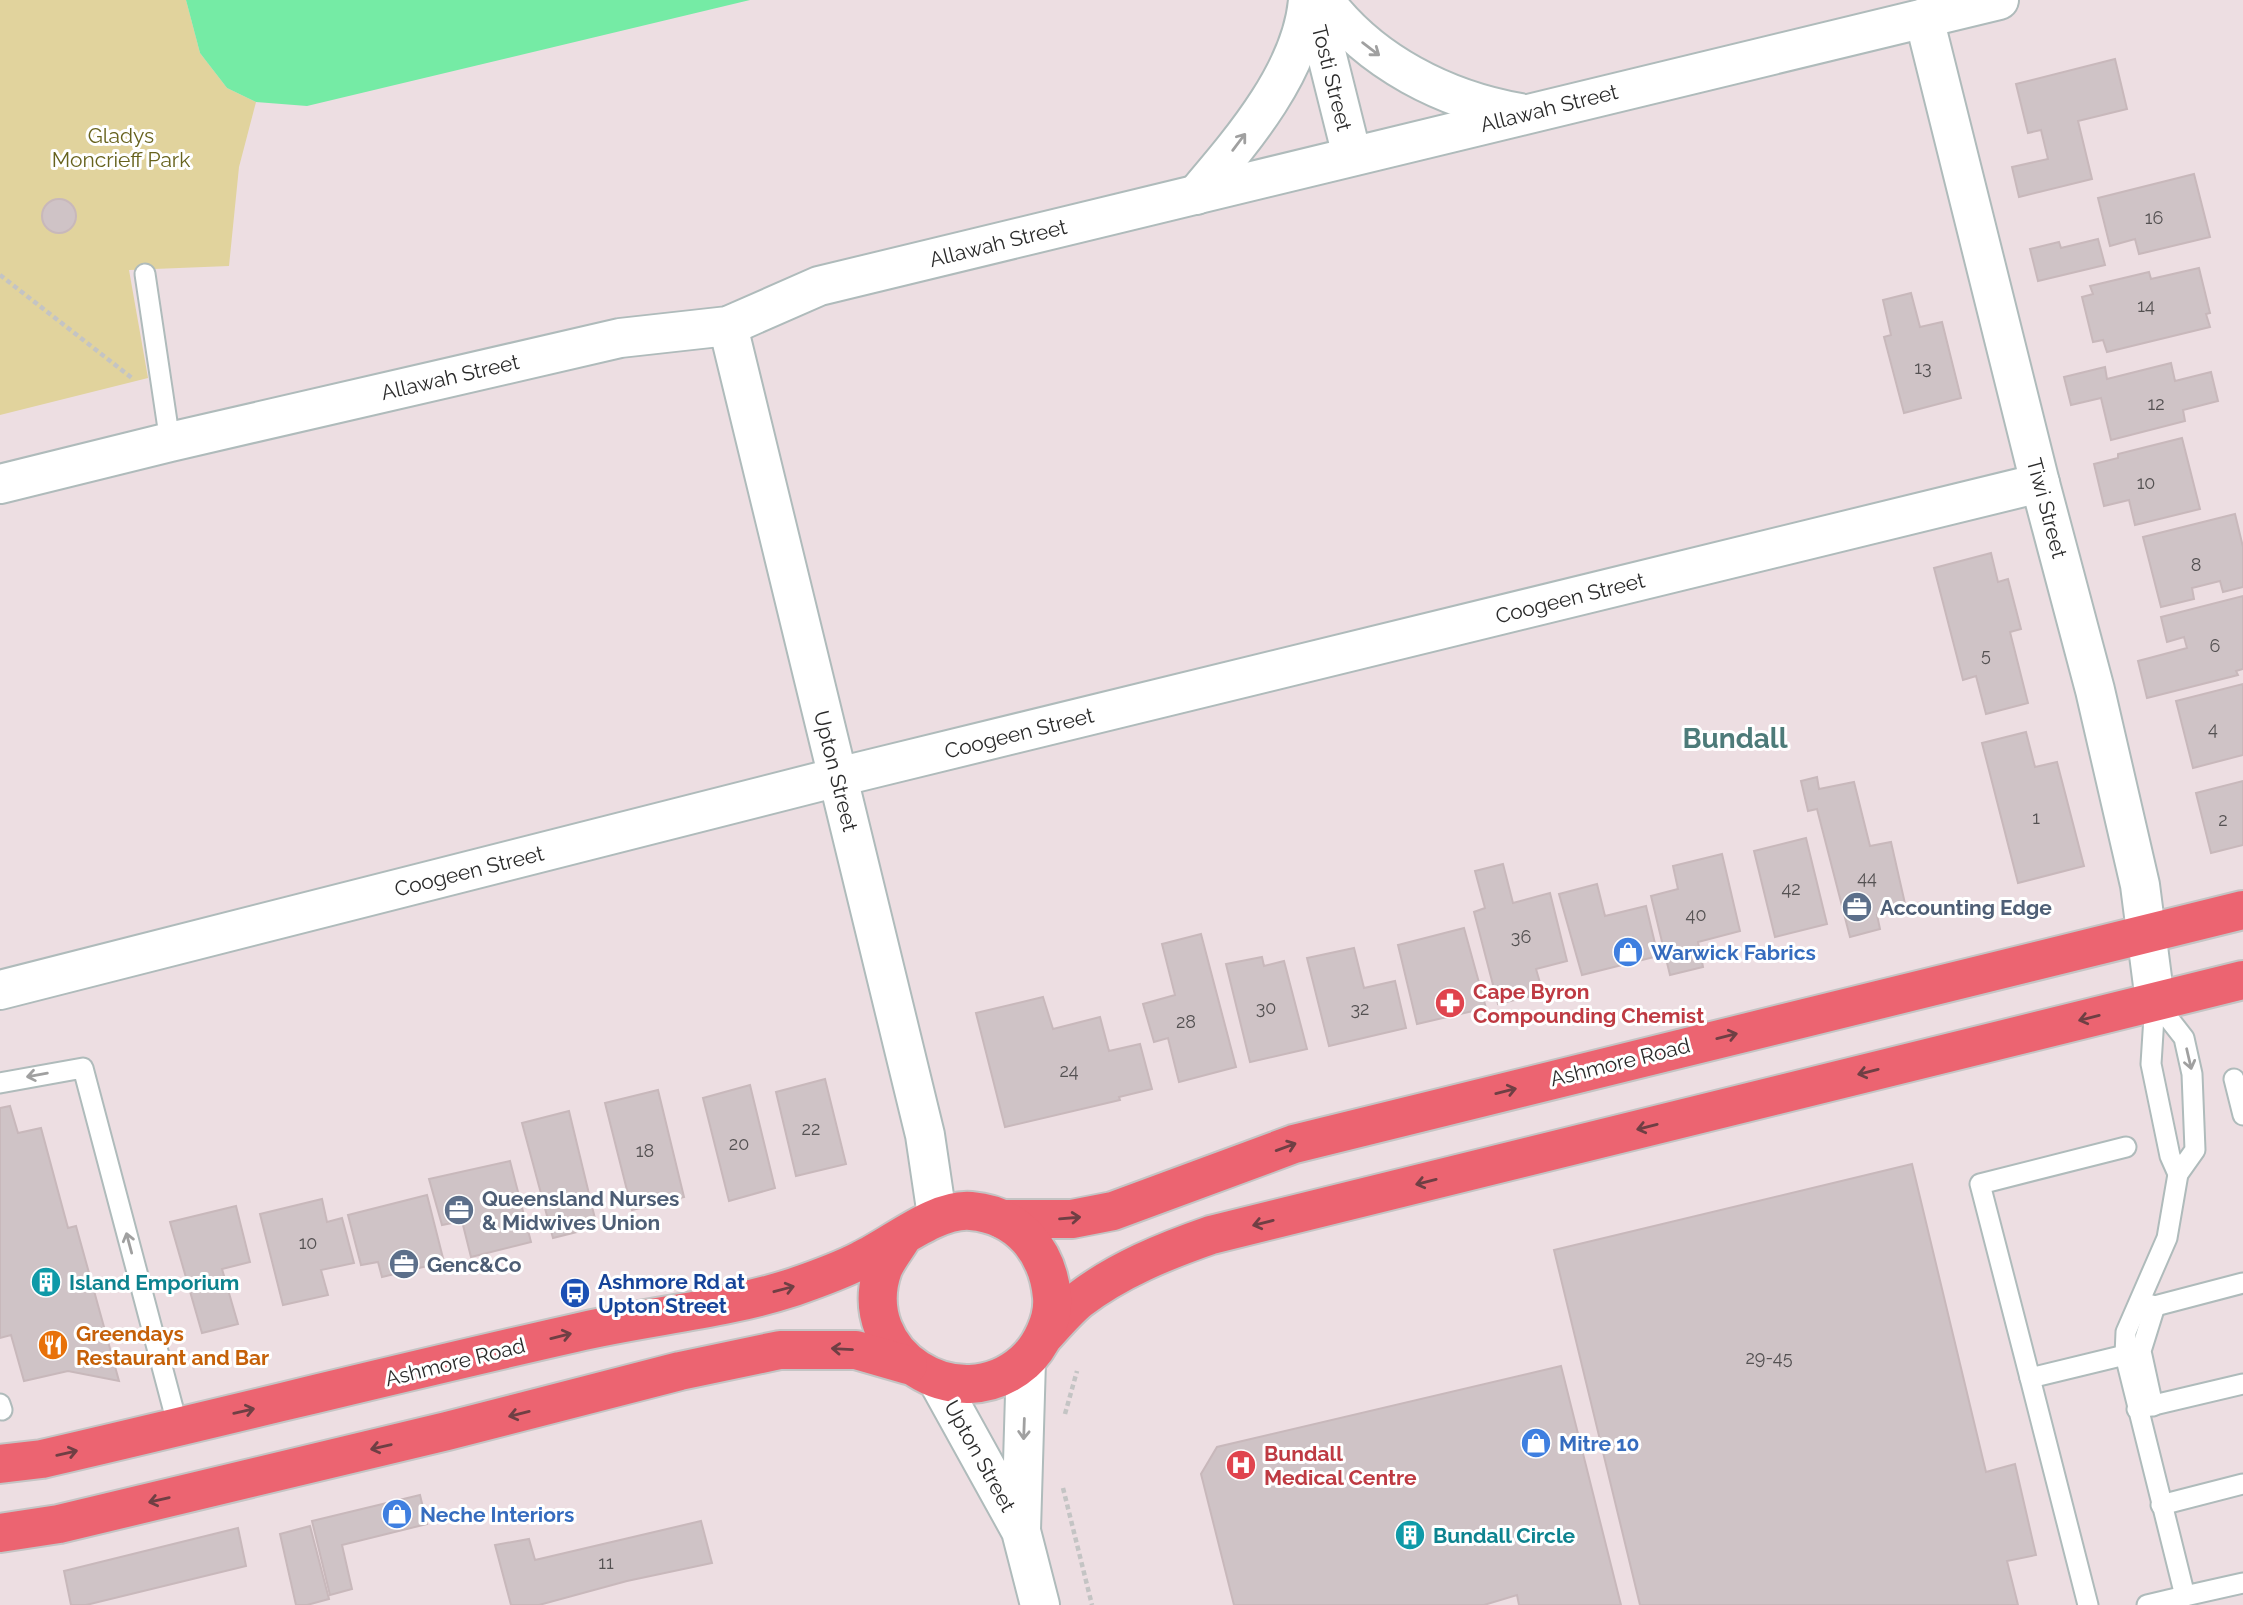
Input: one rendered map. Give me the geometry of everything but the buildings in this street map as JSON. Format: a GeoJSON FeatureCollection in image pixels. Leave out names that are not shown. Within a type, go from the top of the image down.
{"type":"FeatureCollection","features":[{"type":"Feature","properties":{"kind":"main road","name":"Ashmore Road"},"geometry":{"type":"LineString","coordinates":[[1002,1219],[1072,1219],[1113,1211],[1294,1144],[2243,910]]}},
{"type":"Feature","properties":{"kind":"main road"},"geometry":{"type":"LineString","coordinates":[[6,1534],[60,1524],[447,1431],[680,1371],[780,1350],[856,1350],[923,1373],[969,1385],[1000,1378],[1035,1348],[1079,1300],[1162,1252],[1211,1236],[2243,980]]}},
{"type":"Feature","properties":{"kind":"main road"},"geometry":{"type":"LineString","coordinates":[[923,1373],[887,1337],[878,1303],[883,1269],[902,1238],[937,1216],[970,1211],[1002,1219],[1030,1239],[1047,1268],[1052,1302],[1035,1348]]}},
{"type":"Feature","properties":{"kind":"main road","name":"Ashmore Road"},"geometry":{"type":"LineString","coordinates":[[0,1464],[42,1459],[579,1332],[791,1288],[858,1262],[902,1238]]}},
{"type":"Feature","properties":{"kind":"street","name":"Tosti Street"},"geometry":{"type":"LineString","coordinates":[[1310,0],[1352,156]]}},
{"type":"Feature","properties":{"kind":"street"},"geometry":{"type":"LineString","coordinates":[[1196,195],[1242,139],[1277,86],[1300,38],[1310,0]]}},
{"type":"Feature","properties":{"kind":"street"},"geometry":{"type":"LineString","coordinates":[[1324,0],[1355,36],[1413,76],[1461,98],[1504,111],[1525,114]]}},
{"type":"Feature","properties":{"kind":"street","name":"Allawah Street"},"geometry":{"type":"LineString","coordinates":[[0,484],[620,338],[728,327],[819,286],[1943,10],[1999,0]]}},
{"type":"Feature","properties":{"kind":"street","name":"Tiwi Street"},"geometry":{"type":"LineString","coordinates":[[1943,10],[2040,483],[2095,690],[2140,885],[2155,1002]]}},
{"type":"Feature","properties":{"kind":"street","name":"Upton Street"},"geometry":{"type":"LineString","coordinates":[[728,327],[925,1135],[937,1216]]}},
{"type":"Feature","properties":{"kind":"street","name":"Coogeen Street"},"geometry":{"type":"LineString","coordinates":[[0,990],[838,777],[2040,483]]}},
{"type":"Feature","properties":{"kind":"street","name":"Upton Street"},"geometry":{"type":"LineString","coordinates":[[1021,1531],[1035,1348]]}},
{"type":"Feature","properties":{"kind":"street","name":"Upton Street"},"geometry":{"type":"LineString","coordinates":[[923,1373],[1021,1531],[1040,1605]]}},
{"type":"Feature","properties":{"kind":"lane"},"geometry":{"type":"LineString","coordinates":[[145,274],[170,442]]}},
{"type":"Feature","properties":{"kind":"lane"},"geometry":{"type":"LineString","coordinates":[[2155,1002],[2184,1038],[2192,1074],[2195,1150],[2178,1174],[2167,1238],[2148,1304],[2141,1350],[2145,1408],[2161,1505],[2185,1596]]}},
{"type":"Feature","properties":{"kind":"lane"},"geometry":{"type":"LineString","coordinates":[[2155,1002],[2151,1064],[2170,1156],[2178,1174]]}},
{"type":"Feature","properties":{"kind":"lane"},"geometry":{"type":"LineString","coordinates":[[0,1083],[83,1068],[178,1427]]}},
{"type":"Feature","properties":{"kind":"lane"},"geometry":{"type":"LineString","coordinates":[[2234,1079],[2243,1115]]}},
{"type":"Feature","properties":{"kind":"lane"},"geometry":{"type":"LineString","coordinates":[[2088,1605],[1980,1184],[2126,1147]]}},
{"type":"Feature","properties":{"kind":"lane"},"geometry":{"type":"LineString","coordinates":[[2145,1408],[2125,1355],[2126,1332],[2148,1304],[2243,1283]]}},
{"type":"Feature","properties":{"kind":"lane"},"geometry":{"type":"LineString","coordinates":[[2030,1378],[2125,1355]]}},
{"type":"Feature","properties":{"kind":"lane"},"geometry":{"type":"LineString","coordinates":[[2145,1408],[2243,1384]]}},
{"type":"Feature","properties":{"kind":"lane"},"geometry":{"type":"LineString","coordinates":[[2161,1505],[2243,1484]]}},
{"type":"Feature","properties":{"kind":"lane"},"geometry":{"type":"LineString","coordinates":[[2147,1605],[2243,1583]]}},
{"type":"Feature","properties":{"kind":"path"},"geometry":{"type":"LineString","coordinates":[[0,275],[136,381]]}},
{"type":"Feature","properties":{"kind":"path"},"geometry":{"type":"LineString","coordinates":[[1065,1416],[1077,1371]]}},
{"type":"Feature","properties":{"kind":"path"},"geometry":{"type":"LineString","coordinates":[[1062,1483],[1092,1605]]}},
{"type":"Feature","properties":{"kind":"green space","name":"Gladys Moncrieff Park"},"geometry":{"type":"Polygon","coordinates":[[[0,0],[186,0],[200,53],[227,88],[256,102],[239,167],[229,266],[129,270],[148,378],[0,415],[0,0]]]}},
{"type":"Feature","properties":{"kind":"shaded area"},"geometry":{"type":"Polygon","coordinates":[[[186,0],[750,0],[307,106],[256,102],[227,88],[200,53],[186,0]]]}},
{"type":"Feature","properties":{"kind":"place","name":"Accounting Edge"},"geometry":{"type":"Point","coordinates":[1857,907]}},
{"type":"Feature","properties":{"kind":"place","name":"Warwick Fabrics"},"geometry":{"type":"Point","coordinates":[1628,952]}},
{"type":"Feature","properties":{"kind":"place","name":"Cape Byron Compounding Chemist"},"geometry":{"type":"Point","coordinates":[1450,1003]}},
{"type":"Feature","properties":{"kind":"place","name":"Queensland Nurses & Midwives Union"},"geometry":{"type":"Point","coordinates":[459,1210]}},
{"type":"Feature","properties":{"kind":"place","name":"Genc&Co"},"geometry":{"type":"Point","coordinates":[404,1264]}},
{"type":"Feature","properties":{"kind":"place","name":"Island Emporium"},"geometry":{"type":"Point","coordinates":[46,1282]}},
{"type":"Feature","properties":{"kind":"place","name":"Ashmore Rd at Upton Street"},"geometry":{"type":"Point","coordinates":[575,1293]}},
{"type":"Feature","properties":{"kind":"place","name":"Greendays Restaurant and Bar"},"geometry":{"type":"Point","coordinates":[53,1345]}},
{"type":"Feature","properties":{"kind":"place","name":"Mitre 10"},"geometry":{"type":"Point","coordinates":[1536,1443]}},
{"type":"Feature","properties":{"kind":"place","name":"Bundall Medical Centre"},"geometry":{"type":"Point","coordinates":[1241,1465]}},
{"type":"Feature","properties":{"kind":"place","name":"Neche Interiors"},"geometry":{"type":"Point","coordinates":[397,1514]}},
{"type":"Feature","properties":{"kind":"place","name":"Bundall Circle"},"geometry":{"type":"Point","coordinates":[1410,1535]}},
{"type":"Feature","properties":{"kind":"district","name":"Bundall"},"geometry":{"type":"Point","coordinates":[1735,738]}}]}
